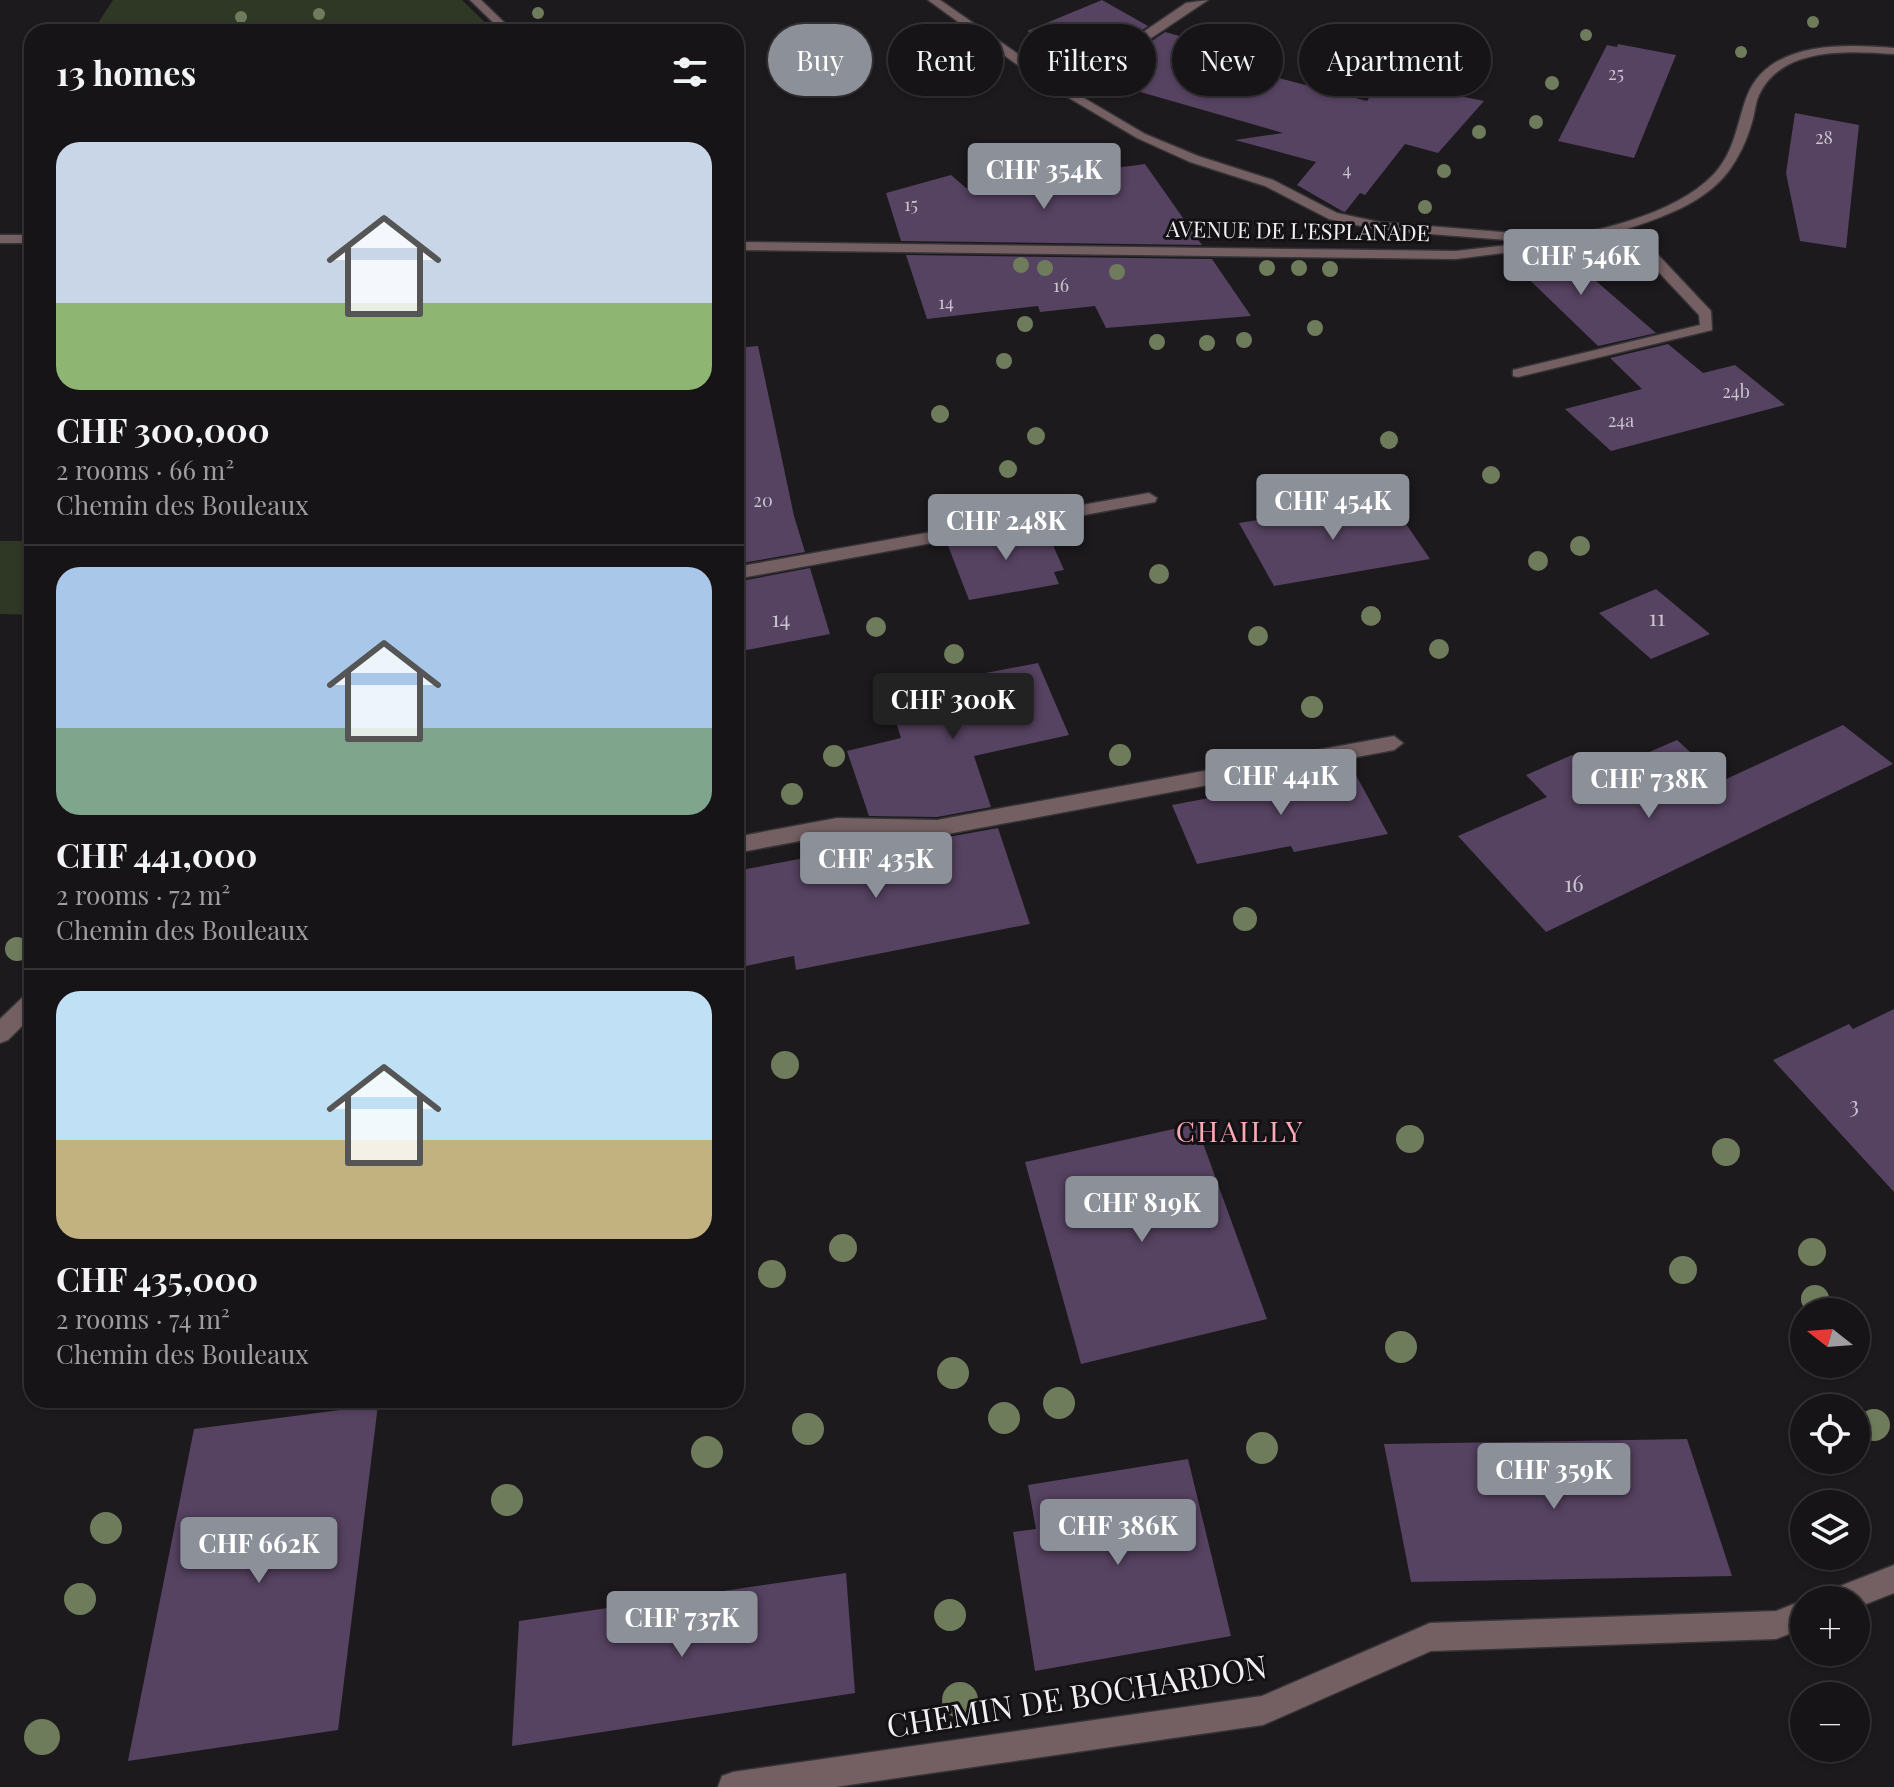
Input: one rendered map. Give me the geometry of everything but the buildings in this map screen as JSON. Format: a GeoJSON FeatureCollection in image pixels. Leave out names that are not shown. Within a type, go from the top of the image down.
{"type":"FeatureCollection","features":[{"type":"Feature","properties":{"kind":"street"},"geometry":{"type":"LineString","coordinates":[[475,0],[500,24]]}},
{"type":"Feature","properties":{"kind":"street"},"geometry":{"type":"LineString","coordinates":[[933,0],[1019,61]]}},
{"type":"Feature","properties":{"kind":"street"},"geometry":{"type":"LineString","coordinates":[[1156,28],[1190,5],[1203,0]]}},
{"type":"Feature","properties":{"kind":"street","name":"AVENUE DE L'ESPLANADE"},"geometry":{"type":"LineString","coordinates":[[744,246],[1456,255],[1516,250],[1642,219],[1702,190],[1734,159],[1755,91],[1774,67],[1833,49],[1894,51]]}},
{"type":"Feature","properties":{"kind":"street"},"geometry":{"type":"LineString","coordinates":[[1076,96],[1165,147],[1269,183],[1333,216],[1379,226],[1564,240]]}},
{"type":"Feature","properties":{"kind":"street"},"geometry":{"type":"LineString","coordinates":[[1518,373],[1707,327],[1706,314],[1642,246],[1617,227]]}},
{"type":"Feature","properties":{"kind":"street"},"geometry":{"type":"LineString","coordinates":[[0,239],[24,239]]}},
{"type":"Feature","properties":{"kind":"street"},"geometry":{"type":"LineString","coordinates":[[744,572],[1149,498]]}},
{"type":"Feature","properties":{"kind":"street"},"geometry":{"type":"LineString","coordinates":[[744,843],[837,826],[937,828],[1394,743]]}},
{"type":"Feature","properties":{"kind":"street"},"geometry":{"type":"LineString","coordinates":[[0,1033],[24,1010]]}},
{"type":"Feature","properties":{"kind":"street"},"geometry":{"type":"LineString","coordinates":[[1870,1588],[1894,1579]]}},
{"type":"Feature","properties":{"kind":"street","name":"CHEMIN DE BOCHARDON"},"geometry":{"type":"LineString","coordinates":[[733,1787],[1263,1710],[1430,1637],[1776,1625],[1790,1620]]}},
{"type":"Feature","properties":{"kind":"green space"},"geometry":{"type":"Polygon","coordinates":[[[113,0],[462,0],[487,24],[97,24],[113,0]]]}},
{"type":"Feature","properties":{"kind":"green space"},"geometry":{"type":"Polygon","coordinates":[[[0,541],[24,541],[24,615],[0,614],[0,541]]]}},
{"type":"Feature","properties":{"kind":"district","name":"CHAILLY"},"geometry":{"type":"Point","coordinates":[1240,1132]}}]}
